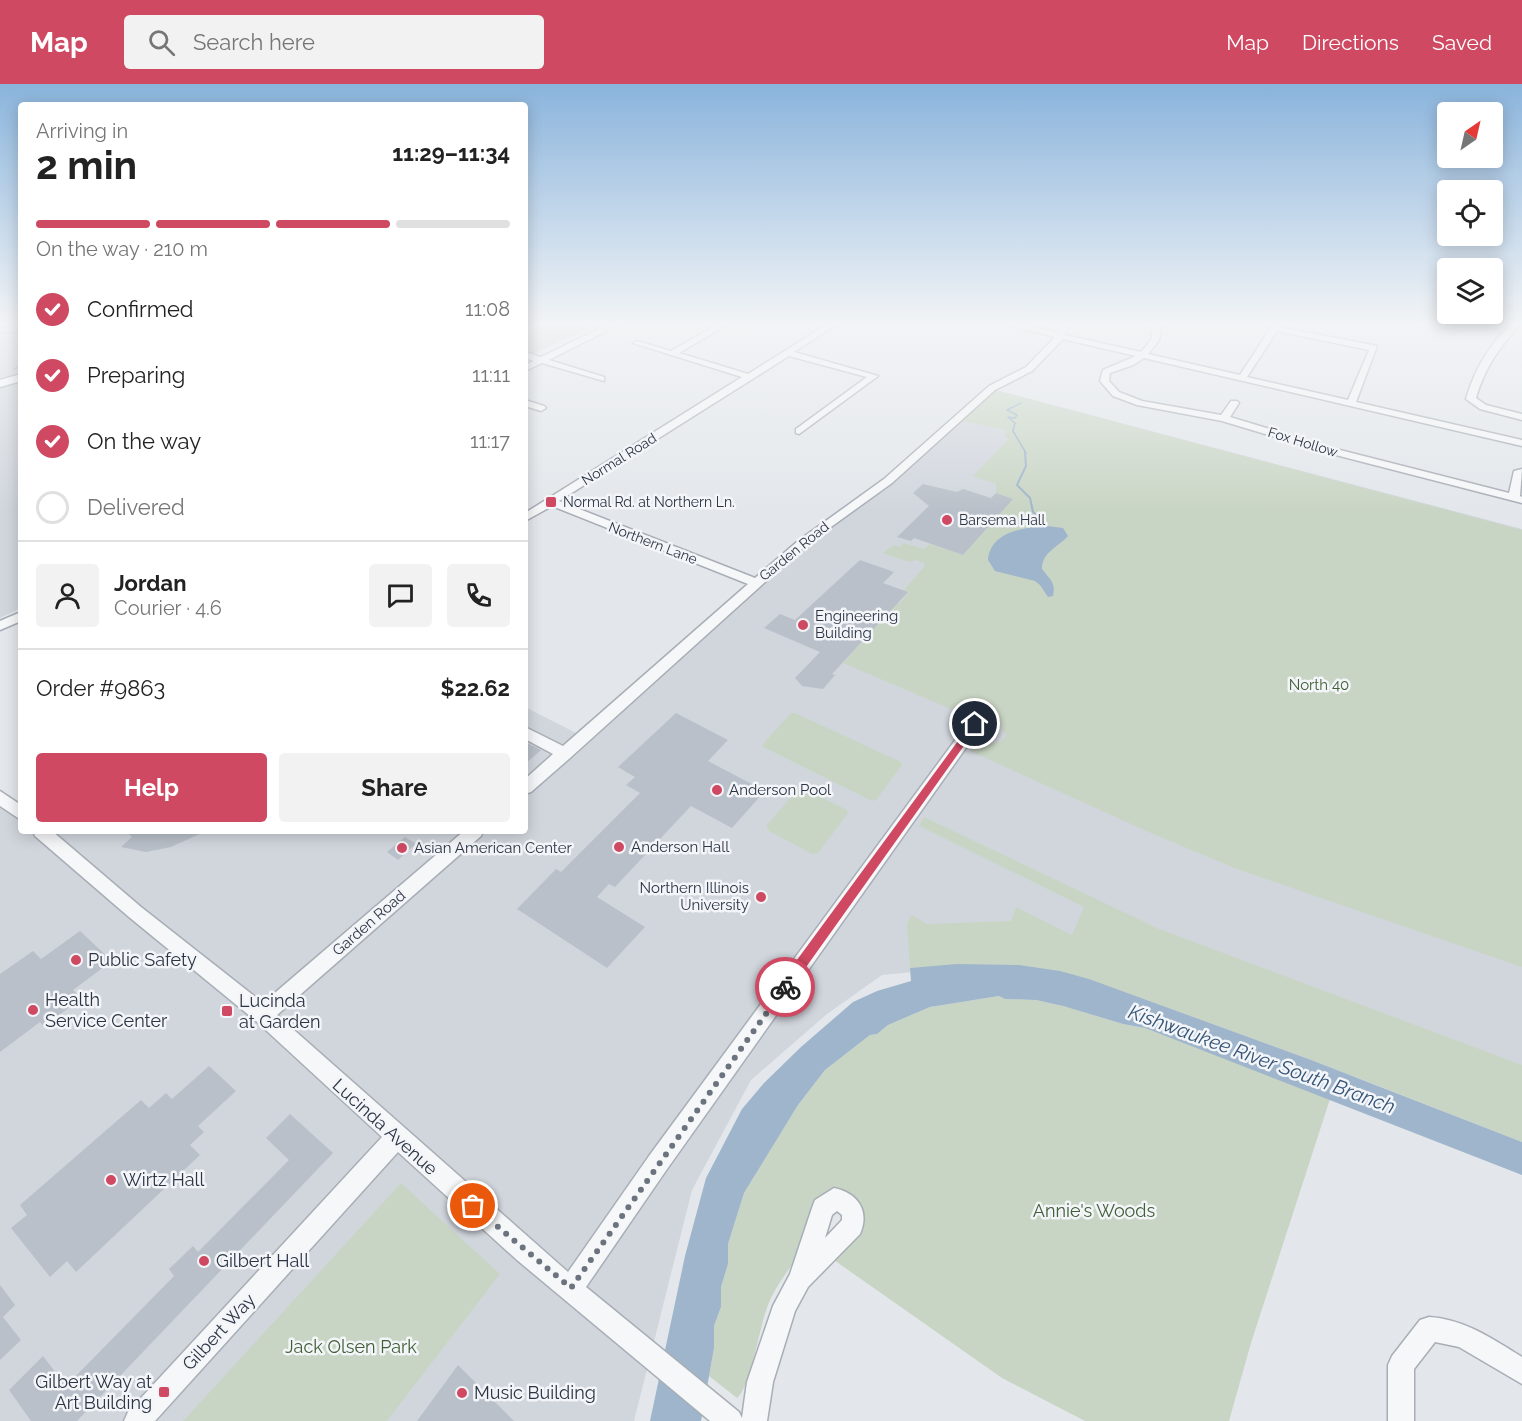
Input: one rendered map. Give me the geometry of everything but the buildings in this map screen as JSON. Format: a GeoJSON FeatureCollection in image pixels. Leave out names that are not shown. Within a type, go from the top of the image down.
{"type":"FeatureCollection","features":[{"type":"Feature","properties":{"kind":"street","name":"Normal Road"},"geometry":{"type":"LineString","coordinates":[[528,516],[737,385]]}},
{"type":"Feature","properties":{"kind":"street"},"geometry":{"type":"LineString","coordinates":[[799,431],[861,385]]}},
{"type":"Feature","properties":{"kind":"street","name":"Garden Road"},"geometry":{"type":"LineString","coordinates":[[528,785],[756,583],[824,526],[888,481],[997,385]]}},
{"type":"Feature","properties":{"kind":"street","name":"Fox Hollow"},"geometry":{"type":"LineString","coordinates":[[1107,385],[1111,390],[1140,403],[1224,418],[1332,452],[1518,499]]}},
{"type":"Feature","properties":{"kind":"street"},"geometry":{"type":"LineString","coordinates":[[1274,385],[1522,443]]}},
{"type":"Feature","properties":{"kind":"street"},"geometry":{"type":"LineString","coordinates":[[1351,403],[1358,385]]}},
{"type":"Feature","properties":{"kind":"street"},"geometry":{"type":"LineString","coordinates":[[1476,385],[1472,401],[1490,410],[1522,417]]}},
{"type":"Feature","properties":{"kind":"street"},"geometry":{"type":"LineString","coordinates":[[528,403],[540,408]]}},
{"type":"Feature","properties":{"kind":"street"},"geometry":{"type":"LineString","coordinates":[[1224,418],[1234,403]]}},
{"type":"Feature","properties":{"kind":"street"},"geometry":{"type":"LineString","coordinates":[[1518,499],[1519,471]]}},
{"type":"Feature","properties":{"kind":"street","name":"Northern Lane"},"geometry":{"type":"LineString","coordinates":[[551,502],[756,583]]}},
{"type":"Feature","properties":{"kind":"street"},"geometry":{"type":"LineString","coordinates":[[0,626],[18,617]]}},
{"type":"Feature","properties":{"kind":"street"},"geometry":{"type":"LineString","coordinates":[[571,1288],[682,1129],[975,724]]}},
{"type":"Feature","properties":{"kind":"street"},"geometry":{"type":"LineString","coordinates":[[528,734],[565,754]]}},
{"type":"Feature","properties":{"kind":"street"},"geometry":{"type":"LineString","coordinates":[[0,796],[18,811]]}},
{"type":"Feature","properties":{"kind":"street","name":"Lucinda Avenue"},"geometry":{"type":"LineString","coordinates":[[44,834],[135,912],[263,1015],[525,1252],[722,1415]]}},
{"type":"Feature","properties":{"kind":"street","name":"Garden Road"},"geometry":{"type":"LineString","coordinates":[[263,1015],[472,834]]}},
{"type":"Feature","properties":{"kind":"street","name":"Gilbert Way"},"geometry":{"type":"LineString","coordinates":[[137,1421],[397,1137]]}},
{"type":"Feature","properties":{"kind":"street"},"geometry":{"type":"LineString","coordinates":[[754,1421],[760,1382],[773,1339],[785,1306],[800,1279]]}},
{"type":"Feature","properties":{"kind":"street"},"geometry":{"type":"LineString","coordinates":[[1401,1421],[1401,1365],[1429,1329],[1443,1329],[1458,1334],[1522,1371]]}},
{"type":"Feature","properties":{"kind":"shaded area"},"geometry":{"type":"Polygon","coordinates":[[[0,385],[18,385],[18,609],[0,618],[0,385]]]}},
{"type":"Feature","properties":{"kind":"shaded area","name":"Northern Illinois University"},"geometry":{"type":"Polygon","coordinates":[[[992,389],[1522,529],[1522,1134],[1016,962],[882,975],[827,1014],[751,1080],[692,1190],[634,1421],[0,1421],[0,797],[18,812],[18,834],[528,834],[528,709],[584,737],[992,389]]]}},
{"type":"Feature","properties":{"kind":"green space","name":"North 40"},"geometry":{"type":"Polygon","coordinates":[[[992,389],[1522,530],[1522,967],[1234,868],[1144,830],[970,751],[974,745],[1001,742],[1007,734],[1002,731],[1001,723],[992,712],[976,707],[953,710],[843,663],[889,613],[885,611],[894,602],[899,604],[909,592],[904,590],[924,567],[924,563],[916,560],[909,562],[882,553],[894,545],[900,547],[904,543],[924,549],[930,544],[963,555],[1012,499],[996,493],[996,484],[973,476],[1009,439],[1005,437],[1006,430],[958,420],[992,389]]]}},
{"type":"Feature","properties":{"kind":"green space"},"geometry":{"type":"Polygon","coordinates":[[[791,713],[901,762],[902,765],[876,800],[872,801],[763,747],[763,744],[791,713]]]}},
{"type":"Feature","properties":{"kind":"green space"},"geometry":{"type":"Polygon","coordinates":[[[803,788],[847,810],[848,813],[818,853],[812,854],[769,831],[766,826],[798,789],[803,788]]]}},
{"type":"Feature","properties":{"kind":"green space"},"geometry":{"type":"Polygon","coordinates":[[[924,817],[1157,928],[1522,1065],[1522,1142],[1312,1060],[1089,979],[1045,969],[1000,965],[910,968],[907,923],[912,915],[927,924],[1011,921],[1016,907],[1072,935],[1084,907],[919,826],[924,817]]]}},
{"type":"Feature","properties":{"kind":"green space","name":"Annie's Woods"},"geometry":{"type":"Polygon","coordinates":[[[999,996],[1005,999],[1036,1000],[1145,1028],[1330,1099],[1251,1343],[1229,1421],[1085,1421],[1002,1378],[831,1258],[856,1235],[831,1191],[819,1198],[812,1230],[807,1241],[770,1300],[742,1392],[737,1398],[709,1376],[714,1348],[714,1326],[721,1307],[721,1287],[728,1264],[728,1244],[744,1193],[798,1105],[825,1070],[870,1035],[877,1034],[888,1025],[930,1007],[999,996]]]}},
{"type":"Feature","properties":{"kind":"green space","name":"Jack Olsen Park"},"geometry":{"type":"Polygon","coordinates":[[[401,1183],[500,1274],[387,1421],[183,1421],[401,1183]]]}},
{"type":"Feature","properties":{"kind":"water"},"geometry":{"type":"Polygon","coordinates":[[[1047,526],[1063,528],[1068,536],[1047,554],[1043,563],[1042,569],[1054,587],[1053,596],[1048,597],[1035,581],[995,571],[988,560],[990,551],[1001,537],[1019,530],[1047,526]]]}},
{"type":"Feature","properties":{"kind":"water","name":"Kishwaukee River South Branch"},"geometry":{"type":"Polygon","coordinates":[[[957,964],[1019,965],[1060,971],[1089,979],[1311,1060],[1522,1142],[1522,1175],[1145,1028],[1036,1000],[1005,999],[999,996],[930,1007],[888,1025],[877,1034],[870,1035],[825,1070],[798,1105],[744,1193],[728,1244],[728,1264],[721,1287],[721,1307],[714,1326],[714,1348],[701,1421],[650,1421],[685,1256],[706,1178],[742,1109],[764,1083],[801,1047],[853,1002],[877,991],[911,981],[910,968],[957,964]]]}},
{"type":"Feature","properties":{"kind":"waterway"},"geometry":{"type":"LineString","coordinates":[[1021,403],[1007,410],[1017,415],[1015,418],[1008,417],[1015,423],[1013,431],[1026,453]]}},
{"type":"Feature","properties":{"kind":"waterway"},"geometry":{"type":"LineString","coordinates":[[1025,452],[1026,466],[1017,485],[1030,498],[1033,512],[1047,526]]}},
{"type":"Feature","properties":{"kind":"way so far"},"geometry":{"type":"LineString","coordinates":[[473,1206],[525,1252],[571,1288],[785,987]]}},
{"type":"Feature","properties":{"kind":"place","name":"Normal Rd. at Northern Ln."},"geometry":{"type":"Point","coordinates":[551,502]}},
{"type":"Feature","properties":{"kind":"place","name":"Barsema Hall"},"geometry":{"type":"Point","coordinates":[947,520]}},
{"type":"Feature","properties":{"kind":"place","name":"Engineering Building"},"geometry":{"type":"Point","coordinates":[803,625]}},
{"type":"Feature","properties":{"kind":"place","name":"Anderson Pool"},"geometry":{"type":"Point","coordinates":[717,790]}},
{"type":"Feature","properties":{"kind":"place","name":"Anderson Hall"},"geometry":{"type":"Point","coordinates":[619,847]}},
{"type":"Feature","properties":{"kind":"place","name":"Asian American Center"},"geometry":{"type":"Point","coordinates":[402,848]}},
{"type":"Feature","properties":{"kind":"place","name":"Northern Illinois University"},"geometry":{"type":"Point","coordinates":[761,897]}},
{"type":"Feature","properties":{"kind":"place","name":"Public Safety"},"geometry":{"type":"Point","coordinates":[76,960]}},
{"type":"Feature","properties":{"kind":"place","name":"Health Service Center"},"geometry":{"type":"Point","coordinates":[33,1010]}},
{"type":"Feature","properties":{"kind":"place","name":"Lucinda at Garden"},"geometry":{"type":"Point","coordinates":[227,1011]}},
{"type":"Feature","properties":{"kind":"place","name":"Wirtz Hall"},"geometry":{"type":"Point","coordinates":[111,1180]}},
{"type":"Feature","properties":{"kind":"place","name":"Gilbert Hall"},"geometry":{"type":"Point","coordinates":[204,1261]}},
{"type":"Feature","properties":{"kind":"place","name":"Gilbert Way at Art Building"},"geometry":{"type":"Point","coordinates":[164,1392]}},
{"type":"Feature","properties":{"kind":"place","name":"Music Building"},"geometry":{"type":"Point","coordinates":[462,1393]}},
{"type":"Feature","properties":{"kind":"route"},"geometry":{"type":"LineString","coordinates":[[785,987],[975,724]]}}]}
